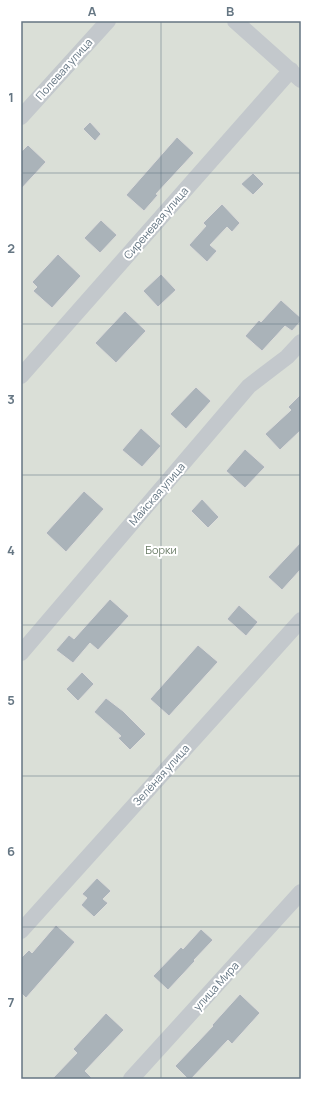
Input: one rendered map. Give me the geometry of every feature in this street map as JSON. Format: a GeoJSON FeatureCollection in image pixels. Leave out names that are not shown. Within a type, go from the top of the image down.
{"type":"FeatureCollection","features":[{"type":"Feature","properties":{"kind":"street","name":"Полевая улица"},"geometry":{"type":"LineString","coordinates":[[21,117],[108,21]]}},
{"type":"Feature","properties":{"kind":"street"},"geometry":{"type":"LineString","coordinates":[[234,21],[296,75]]}},
{"type":"Feature","properties":{"kind":"street","name":"Сиреневая улица"},"geometry":{"type":"LineString","coordinates":[[21,376],[296,75]]}},
{"type":"Feature","properties":{"kind":"street","name":"Майская улица"},"geometry":{"type":"LineString","coordinates":[[21,653],[249,386],[287,357],[301,342]]}},
{"type":"Feature","properties":{"kind":"street","name":"Зелёная улица"},"geometry":{"type":"LineString","coordinates":[[21,931],[301,620]]}},
{"type":"Feature","properties":{"kind":"street","name":"улица Мира"},"geometry":{"type":"LineString","coordinates":[[131,1079],[301,892]]}},
{"type":"Feature","properties":{"kind":"green space","name":"Борки"},"geometry":{"type":"Polygon","coordinates":[[[21,21],[301,21],[301,1079],[21,1079],[21,21]]]}},
{"type":"Feature","properties":{"kind":"building"},"geometry":{"type":"Polygon","coordinates":[[[90,122],[101,134],[95,141],[83,129],[90,122]]]}},
{"type":"Feature","properties":{"kind":"building"},"geometry":{"type":"Polygon","coordinates":[[[177,137],[194,153],[156,194],[158,195],[144,211],[126,195],[177,137]]]}},
{"type":"Feature","properties":{"kind":"building"},"geometry":{"type":"Polygon","coordinates":[[[28,145],[46,162],[21,189],[21,152],[28,145]]]}},
{"type":"Feature","properties":{"kind":"building"},"geometry":{"type":"Polygon","coordinates":[[[253,173],[264,184],[253,195],[241,184],[253,173]]]}},
{"type":"Feature","properties":{"kind":"building"},"geometry":{"type":"Polygon","coordinates":[[[222,204],[240,223],[232,232],[227,227],[210,245],[217,251],[207,262],[189,245],[206,226],[203,223],[222,204]]]}},
{"type":"Feature","properties":{"kind":"building"},"geometry":{"type":"Polygon","coordinates":[[[101,220],[117,235],[100,253],[84,238],[101,220]]]}},
{"type":"Feature","properties":{"kind":"building"},"geometry":{"type":"Polygon","coordinates":[[[58,254],[81,276],[52,308],[33,291],[37,287],[32,282],[58,254]]]}},
{"type":"Feature","properties":{"kind":"building"},"geometry":{"type":"Polygon","coordinates":[[[161,274],[176,290],[158,307],[143,291],[161,274]]]}},
{"type":"Feature","properties":{"kind":"building"},"geometry":{"type":"Polygon","coordinates":[[[281,300],[301,318],[301,321],[292,331],[285,326],[262,351],[245,336],[259,320],[261,322],[281,300]]]}},
{"type":"Feature","properties":{"kind":"building"},"geometry":{"type":"Polygon","coordinates":[[[125,311],[146,331],[116,363],[95,343],[125,311]]]}},
{"type":"Feature","properties":{"kind":"building"},"geometry":{"type":"Polygon","coordinates":[[[196,387],[211,401],[186,429],[170,414],[196,387]]]}},
{"type":"Feature","properties":{"kind":"building"},"geometry":{"type":"Polygon","coordinates":[[[301,394],[301,430],[280,450],[265,434],[291,410],[288,407],[301,394]]]}},
{"type":"Feature","properties":{"kind":"building"},"geometry":{"type":"Polygon","coordinates":[[[141,428],[161,446],[142,467],[122,450],[141,428]]]}},
{"type":"Feature","properties":{"kind":"building"},"geometry":{"type":"Polygon","coordinates":[[[245,449],[265,467],[245,488],[226,471],[245,449]]]}},
{"type":"Feature","properties":{"kind":"building"},"geometry":{"type":"Polygon","coordinates":[[[84,491],[104,509],[66,552],[46,533],[84,491]]]}},
{"type":"Feature","properties":{"kind":"building"},"geometry":{"type":"Polygon","coordinates":[[[202,499],[219,517],[208,528],[191,511],[202,499]]]}},
{"type":"Feature","properties":{"kind":"building"},"geometry":{"type":"Polygon","coordinates":[[[301,542],[301,569],[282,590],[268,577],[301,542]]]}},
{"type":"Feature","properties":{"kind":"building"},"geometry":{"type":"Polygon","coordinates":[[[110,599],[129,616],[98,650],[90,643],[73,663],[56,650],[69,635],[74,639],[110,599]]]}},
{"type":"Feature","properties":{"kind":"building"},"geometry":{"type":"Polygon","coordinates":[[[239,605],[258,622],[246,636],[227,619],[239,605]]]}},
{"type":"Feature","properties":{"kind":"building"},"geometry":{"type":"Polygon","coordinates":[[[198,645],[218,662],[169,716],[150,699],[198,645]]]}},
{"type":"Feature","properties":{"kind":"building"},"geometry":{"type":"Polygon","coordinates":[[[82,672],[94,684],[78,701],[66,689],[82,672]]]}},
{"type":"Feature","properties":{"kind":"building"},"geometry":{"type":"Polygon","coordinates":[[[106,698],[123,711],[146,734],[130,750],[118,738],[121,736],[94,712],[106,698]]]}},
{"type":"Feature","properties":{"kind":"building"},"geometry":{"type":"Polygon","coordinates":[[[97,878],[111,891],[103,899],[108,903],[94,917],[81,905],[87,898],[82,894],[97,878]]]}},
{"type":"Feature","properties":{"kind":"building"},"geometry":{"type":"Polygon","coordinates":[[[56,925],[75,942],[26,998],[21,993],[21,958],[29,950],[32,953],[56,925]]]}},
{"type":"Feature","properties":{"kind":"building"},"geometry":{"type":"Polygon","coordinates":[[[201,929],[213,940],[168,990],[153,976],[181,947],[183,949],[201,929]]]}},
{"type":"Feature","properties":{"kind":"building"},"geometry":{"type":"Polygon","coordinates":[[[240,994],[260,1013],[232,1044],[228,1040],[191,1079],[188,1079],[175,1066],[213,1026],[212,1025],[240,994]]]}},
{"type":"Feature","properties":{"kind":"building"},"geometry":{"type":"Polygon","coordinates":[[[106,1013],[124,1030],[85,1071],[93,1079],[52,1079],[77,1053],[73,1049],[106,1013]]]}}]}
